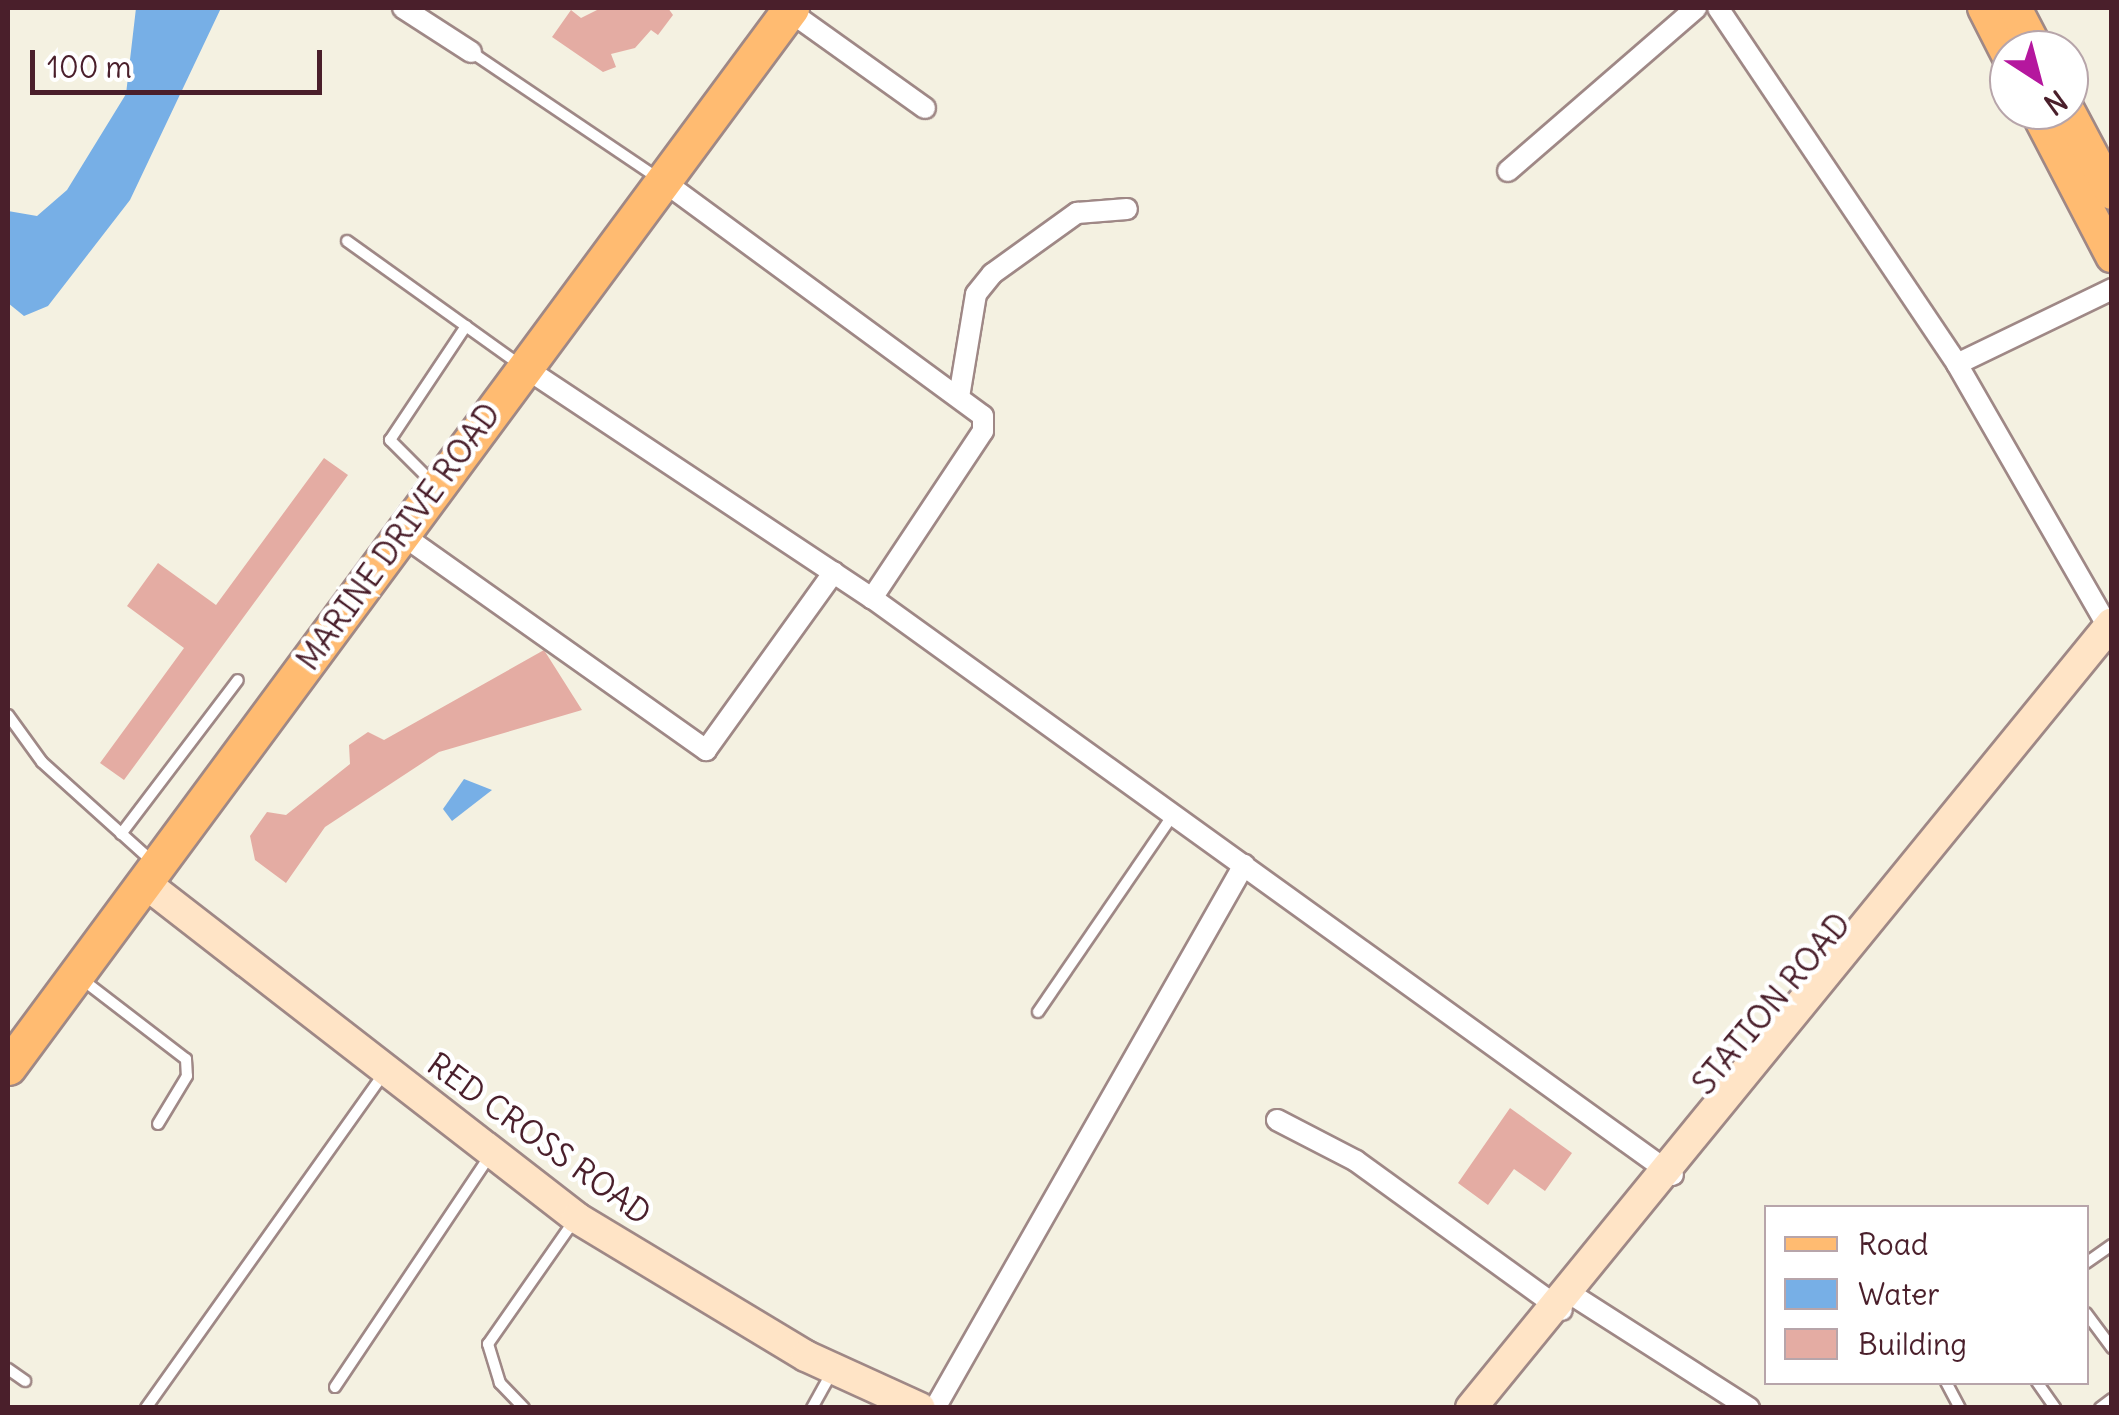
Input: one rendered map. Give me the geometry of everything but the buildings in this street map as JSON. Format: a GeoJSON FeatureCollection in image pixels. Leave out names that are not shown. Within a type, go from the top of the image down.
{"type":"FeatureCollection","features":[{"type":"Feature","properties":{"kind":"highway","name":"MARINE DRIVE ROAD"},"geometry":{"type":"LineString","coordinates":[[8,1067],[788,8]]}},
{"type":"Feature","properties":{"kind":"main road"},"geometry":{"type":"LineString","coordinates":[[2046,130],[2112,256]]}},
{"type":"Feature","properties":{"kind":"main road"},"geometry":{"type":"LineString","coordinates":[[2079,130],[2108,181]]}},
{"type":"Feature","properties":{"kind":"main road","name":"STATION ROAD"},"geometry":{"type":"LineString","coordinates":[[1490,1408],[1562,1303],[1667,1170],[2110,633]]}},
{"type":"Feature","properties":{"kind":"main road","name":"RED CROSS ROAD"},"geometry":{"type":"LineString","coordinates":[[151,874],[386,1069],[577,1218],[834,1368],[920,1408]]}},
{"type":"Feature","properties":{"kind":"main road"},"geometry":{"type":"LineString","coordinates":[[1470,1408],[1562,1303]]}},
{"type":"Feature","properties":{"kind":"street"},"geometry":{"type":"LineString","coordinates":[[402,8],[470,52]]}},
{"type":"Feature","properties":{"kind":"street"},"geometry":{"type":"LineString","coordinates":[[788,8],[926,108]]}},
{"type":"Feature","properties":{"kind":"street"},"geometry":{"type":"LineString","coordinates":[[1508,171],[1696,8]]}},
{"type":"Feature","properties":{"kind":"street"},"geometry":{"type":"LineString","coordinates":[[1718,8],[1958,364],[2110,633]]}},
{"type":"Feature","properties":{"kind":"street"},"geometry":{"type":"LineString","coordinates":[[663,181],[983,416],[983,431],[872,598]]}},
{"type":"Feature","properties":{"kind":"street"},"geometry":{"type":"LineString","coordinates":[[959,398],[976,294],[992,274],[1077,213],[1127,209]]}},
{"type":"Feature","properties":{"kind":"street"},"geometry":{"type":"LineString","coordinates":[[1958,364],[2112,289]]}},
{"type":"Feature","properties":{"kind":"street"},"geometry":{"type":"LineString","coordinates":[[524,367],[872,598],[1667,1170]]}},
{"type":"Feature","properties":{"kind":"street"},"geometry":{"type":"LineString","coordinates":[[402,534],[706,750],[834,572]]}},
{"type":"Feature","properties":{"kind":"street"},"geometry":{"type":"LineString","coordinates":[[935,1408],[1244,865]]}},
{"type":"Feature","properties":{"kind":"street"},"geometry":{"type":"LineString","coordinates":[[1277,1120],[1356,1161],[1562,1303],[1749,1408]]}},
{"type":"Feature","properties":{"kind":"lane"},"geometry":{"type":"LineString","coordinates":[[470,52],[663,181]]}},
{"type":"Feature","properties":{"kind":"lane"},"geometry":{"type":"LineString","coordinates":[[347,241],[524,367]]}},
{"type":"Feature","properties":{"kind":"lane"},"geometry":{"type":"LineString","coordinates":[[437,486],[390,440],[466,326]]}},
{"type":"Feature","properties":{"kind":"lane"},"geometry":{"type":"LineString","coordinates":[[121,834],[238,680]]}},
{"type":"Feature","properties":{"kind":"lane"},"geometry":{"type":"LineString","coordinates":[[8,715],[42,762],[121,834],[151,874]]}},
{"type":"Feature","properties":{"kind":"lane"},"geometry":{"type":"LineString","coordinates":[[1038,1012],[1173,814]]}},
{"type":"Feature","properties":{"kind":"lane"},"geometry":{"type":"LineString","coordinates":[[76,975],[186,1058],[188,1076],[158,1124]]}},
{"type":"Feature","properties":{"kind":"lane"},"geometry":{"type":"LineString","coordinates":[[146,1408],[386,1069]]}},
{"type":"Feature","properties":{"kind":"lane"},"geometry":{"type":"LineString","coordinates":[[335,1387],[492,1152]]}},
{"type":"Feature","properties":{"kind":"lane"},"geometry":{"type":"LineString","coordinates":[[524,1408],[500,1383],[488,1344],[577,1218]]}},
{"type":"Feature","properties":{"kind":"lane"},"geometry":{"type":"LineString","coordinates":[[2089,1262],[2112,1245]]}},
{"type":"Feature","properties":{"kind":"lane"},"geometry":{"type":"LineString","coordinates":[[2089,1317],[2112,1348]]}},
{"type":"Feature","properties":{"kind":"lane"},"geometry":{"type":"LineString","coordinates":[[812,1408],[834,1368]]}},
{"type":"Feature","properties":{"kind":"lane"},"geometry":{"type":"LineString","coordinates":[[8,1369],[25,1382]]}},
{"type":"Feature","properties":{"kind":"lane"},"geometry":{"type":"LineString","coordinates":[[1948,1385],[1960,1408]]}},
{"type":"Feature","properties":{"kind":"lane"},"geometry":{"type":"LineString","coordinates":[[2039,1385],[2054,1408]]}},
{"type":"Feature","properties":{"kind":"lane"},"geometry":{"type":"LineString","coordinates":[[2100,1408],[2112,1399]]}},
{"type":"Feature","properties":{"kind":"water"},"geometry":{"type":"Polygon","coordinates":[[[136,8],[221,8],[130,200],[48,306],[24,316],[8,303],[8,211],[37,216],[67,190],[126,94],[136,8]]]}},
{"type":"Feature","properties":{"kind":"water"},"geometry":{"type":"Polygon","coordinates":[[[464,779],[492,790],[452,821],[443,809],[464,779]]]}}]}
